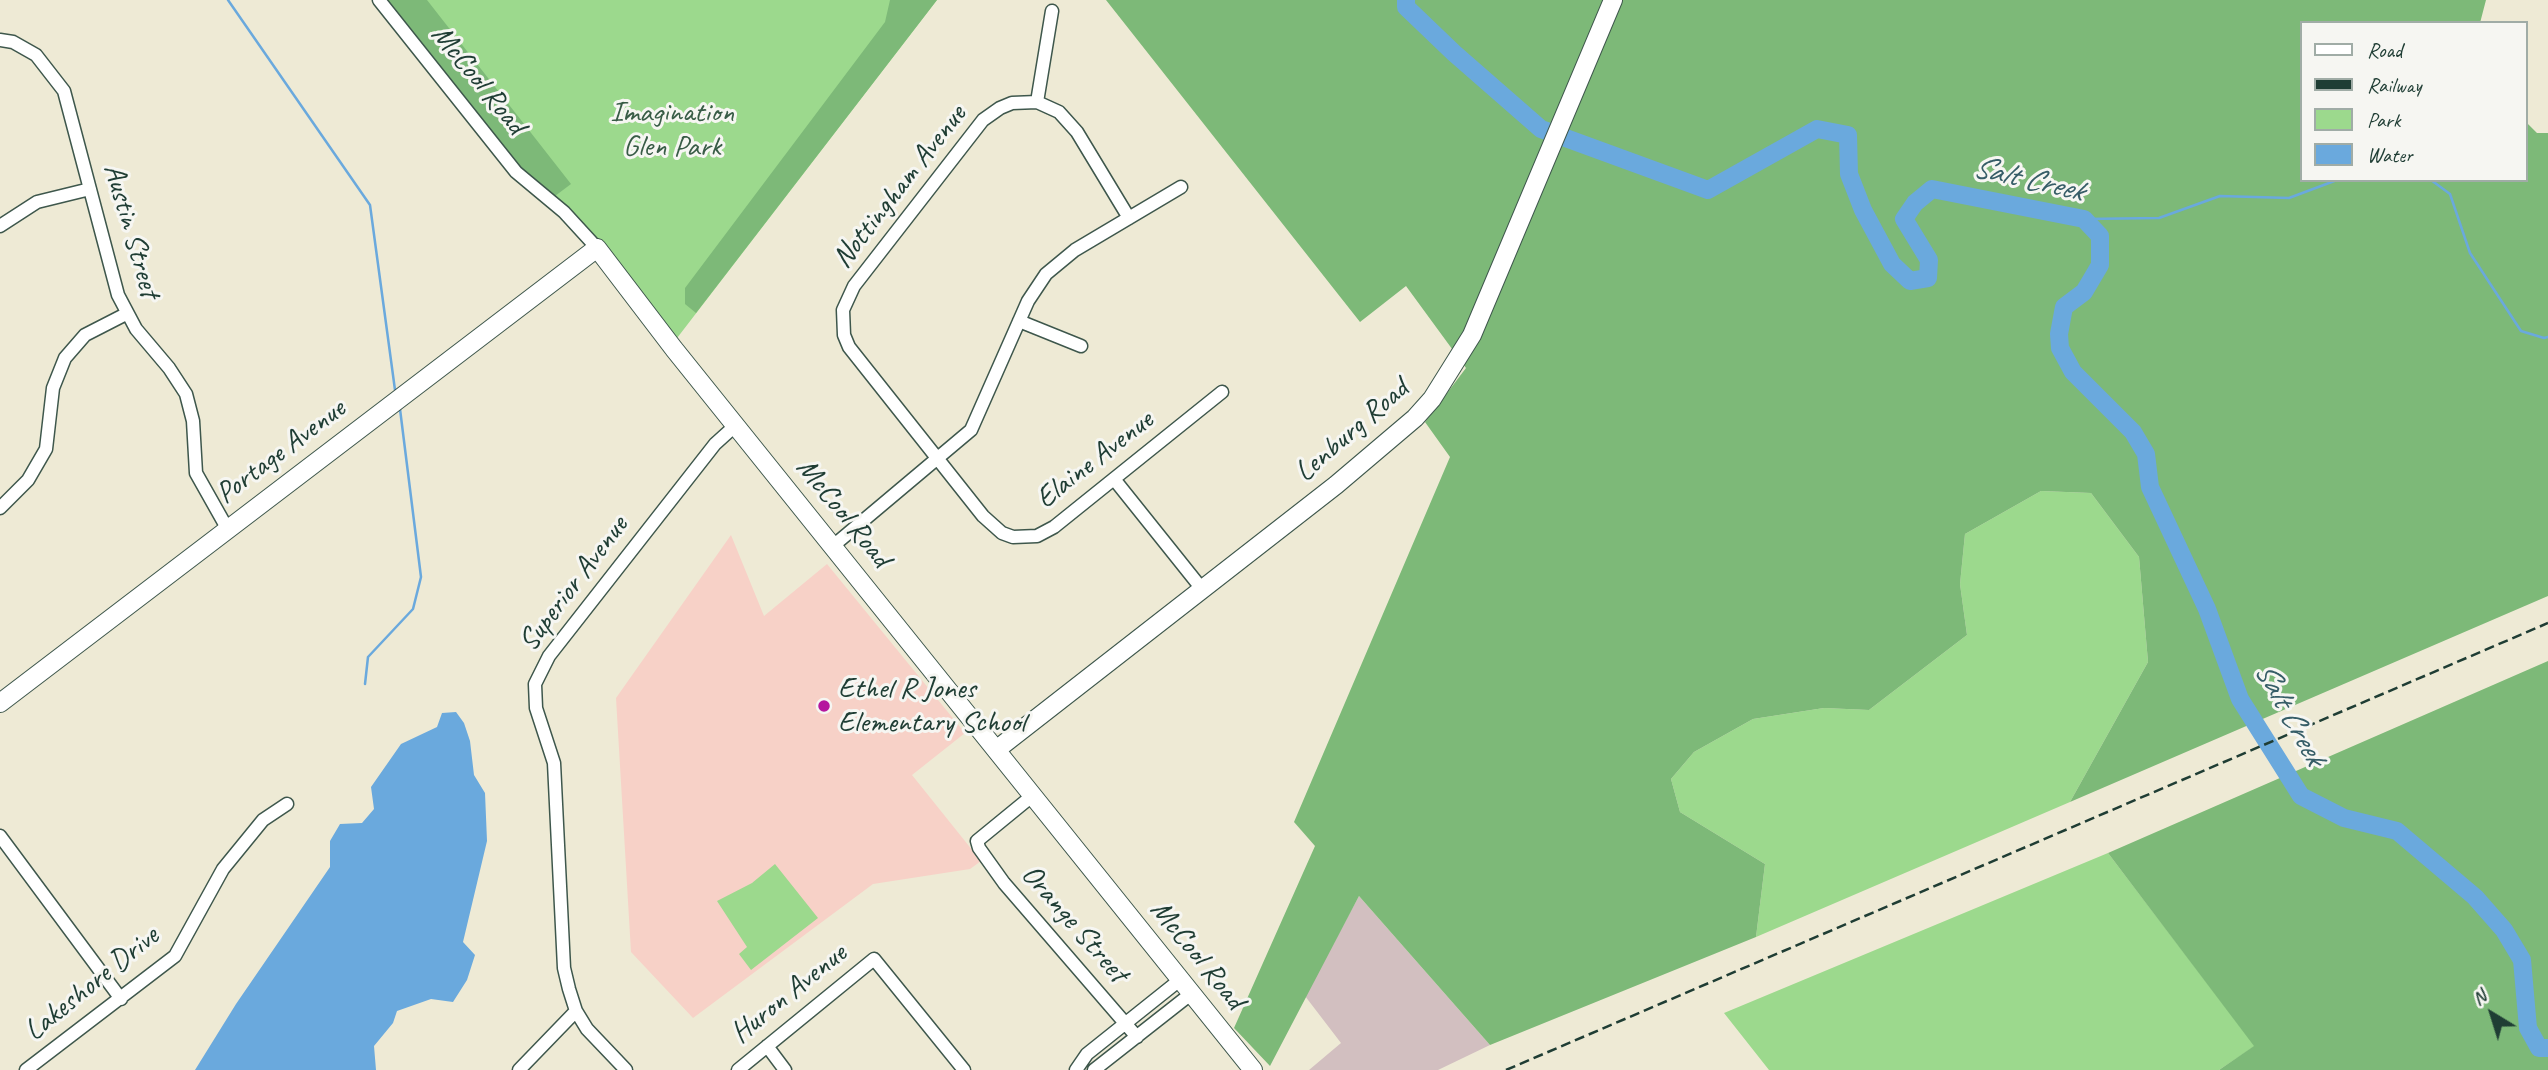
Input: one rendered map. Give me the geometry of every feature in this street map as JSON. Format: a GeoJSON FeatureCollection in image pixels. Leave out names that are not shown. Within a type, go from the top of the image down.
{"type":"FeatureCollection","features":[{"type":"Feature","properties":{"kind":"street","name":"McCool Road"},"geometry":{"type":"LineString","coordinates":[[379,0],[516,172],[564,212],[597,248],[1253,1070]]}},
{"type":"Feature","properties":{"kind":"street","name":"Lenburg Road"},"geometry":{"type":"LineString","coordinates":[[996,750],[1336,485],[1415,418],[1432,399],[1472,335],[1613,0]]}},
{"type":"Feature","properties":{"kind":"street"},"geometry":{"type":"LineString","coordinates":[[1052,11],[1037,102],[1067,120],[1129,218]]}},
{"type":"Feature","properties":{"kind":"street","name":"Austin Street"},"geometry":{"type":"LineString","coordinates":[[0,40],[13,42],[36,55],[58,79],[69,103],[112,278],[126,314],[186,394],[193,421],[196,473],[227,528]]}},
{"type":"Feature","properties":{"kind":"street","name":"Nottingham Avenue"},"geometry":{"type":"LineString","coordinates":[[938,460],[849,347],[843,310],[854,286],[983,120],[1012,103],[1037,102]]}},
{"type":"Feature","properties":{"kind":"street"},"geometry":{"type":"LineString","coordinates":[[833,546],[960,442],[979,417],[1019,321],[1037,287],[1058,263],[1181,187]]}},
{"type":"Feature","properties":{"kind":"street"},"geometry":{"type":"LineString","coordinates":[[0,226],[37,202],[90,189]]}},
{"type":"Feature","properties":{"kind":"street","name":"Portage Avenue"},"geometry":{"type":"LineString","coordinates":[[0,703],[597,248]]}},
{"type":"Feature","properties":{"kind":"street"},"geometry":{"type":"LineString","coordinates":[[0,508],[28,480],[46,449],[53,388],[65,358],[85,335],[126,314]]}},
{"type":"Feature","properties":{"kind":"street"},"geometry":{"type":"LineString","coordinates":[[1019,321],[1081,346]]}},
{"type":"Feature","properties":{"kind":"street","name":"Elaine Avenue"},"geometry":{"type":"LineString","coordinates":[[938,460],[992,525],[1013,537],[1025,538],[1046,532],[1222,392]]}},
{"type":"Feature","properties":{"kind":"street","name":"Superior Avenue"},"geometry":{"type":"LineString","coordinates":[[626,1070],[600,1046],[576,1011],[564,968],[554,763],[537,708],[535,684],[557,645],[715,444],[736,425]]}},
{"type":"Feature","properties":{"kind":"street"},"geometry":{"type":"LineString","coordinates":[[1114,479],[1202,589]]}},
{"type":"Feature","properties":{"kind":"street","name":"Orange Street"},"geometry":{"type":"LineString","coordinates":[[1032,796],[977,841],[986,859],[1004,883],[1137,1037]]}},
{"type":"Feature","properties":{"kind":"street","name":"Lakeshore Drive"},"geometry":{"type":"LineString","coordinates":[[26,1070],[175,956],[223,869],[262,820],[287,804]]}},
{"type":"Feature","properties":{"kind":"street"},"geometry":{"type":"LineString","coordinates":[[0,836],[121,999]]}},
{"type":"Feature","properties":{"kind":"street","name":"Huron Avenue"},"geometry":{"type":"LineString","coordinates":[[738,1070],[874,959],[964,1070]]}},
{"type":"Feature","properties":{"kind":"street"},"geometry":{"type":"LineString","coordinates":[[1076,1070],[1087,1054],[1125,1023],[1186,986]]}},
{"type":"Feature","properties":{"kind":"street"},"geometry":{"type":"LineString","coordinates":[[1094,1070],[1137,1037],[1186,986]]}},
{"type":"Feature","properties":{"kind":"street"},"geometry":{"type":"LineString","coordinates":[[519,1070],[576,1011]]}},
{"type":"Feature","properties":{"kind":"street"},"geometry":{"type":"LineString","coordinates":[[767,1046],[785,1070]]}},
{"type":"Feature","properties":{"kind":"shaded area"},"geometry":{"type":"Polygon","coordinates":[[[731,535],[764,616],[827,564],[965,733],[912,775],[981,861],[970,869],[873,884],[693,1018],[631,952],[616,698],[731,535]]]}},
{"type":"Feature","properties":{"kind":"shaded area"},"geometry":{"type":"Polygon","coordinates":[[[1359,896],[1490,1045],[1438,1070],[1309,1070],[1341,1043],[1305,996],[1359,896]]]}},
{"type":"Feature","properties":{"kind":"green space","name":"Imagination Glen Park"},"geometry":{"type":"Polygon","coordinates":[[[386,0],[937,0],[674,342],[565,206],[532,179],[386,0]]]}},
{"type":"Feature","properties":{"kind":"green space"},"geometry":{"type":"Polygon","coordinates":[[[386,0],[427,0],[571,184],[555,196],[522,170],[386,0]]]}},
{"type":"Feature","properties":{"kind":"green space"},"geometry":{"type":"Polygon","coordinates":[[[890,0],[937,0],[696,313],[685,304],[685,288],[885,22],[890,0]]]}},
{"type":"Feature","properties":{"kind":"green space"},"geometry":{"type":"Polygon","coordinates":[[[1106,0],[2486,0],[2481,21],[2300,21],[2300,182],[2527,182],[2527,123],[2537,133],[2548,133],[2548,596],[2070,802],[2148,662],[2139,557],[2091,493],[2041,491],[1965,534],[1960,584],[1967,635],[1869,710],[1824,708],[1753,719],[1694,752],[1671,779],[1680,812],[1765,864],[1756,937],[1490,1045],[1359,896],[1270,1066],[1234,1028],[1315,846],[1294,822],[1450,457],[1425,422],[1466,368],[1406,286],[1360,322],[1106,0]]]}},
{"type":"Feature","properties":{"kind":"green space"},"geometry":{"type":"Polygon","coordinates":[[[2041,491],[2091,493],[2139,557],[2148,662],[2070,802],[1756,937],[1765,864],[1680,812],[1671,779],[1694,752],[1753,719],[1824,708],[1869,710],[1967,635],[1960,584],[1965,534],[2041,491]]]}},
{"type":"Feature","properties":{"kind":"green space"},"geometry":{"type":"Polygon","coordinates":[[[2548,661],[2548,1070],[2219,1070],[2254,1046],[2108,853],[2548,661]]]}},
{"type":"Feature","properties":{"kind":"green space"},"geometry":{"type":"Polygon","coordinates":[[[2108,853],[2255,1046],[2219,1070],[1769,1070],[1724,1013],[2108,853]]]}},
{"type":"Feature","properties":{"kind":"green space"},"geometry":{"type":"Polygon","coordinates":[[[775,864],[818,918],[751,970],[739,954],[747,947],[717,901],[752,883],[775,864]]]}},
{"type":"Feature","properties":{"kind":"water"},"geometry":{"type":"Polygon","coordinates":[[[456,712],[464,723],[470,741],[474,775],[485,793],[487,841],[463,942],[475,955],[467,980],[453,1002],[431,999],[397,1011],[393,1023],[374,1046],[376,1070],[195,1070],[236,1004],[330,867],[330,841],[340,824],[362,823],[374,809],[371,787],[401,744],[437,727],[442,713],[456,712]]]}},
{"type":"Feature","properties":{"kind":"waterway"},"geometry":{"type":"LineString","coordinates":[[228,0],[370,205],[395,390]]}},
{"type":"Feature","properties":{"kind":"waterway","name":"Salt Creek"},"geometry":{"type":"LineString","coordinates":[[1406,0],[1406,7],[1454,53],[1541,129],[1708,190],[1817,129],[1848,135],[1849,174],[1863,210],[1892,264],[1910,281],[1928,278],[1929,260],[1904,219],[1915,203],[1932,189],[2084,219],[2100,236],[2100,265],[2084,292],[2064,307],[2059,334],[2060,348],[2073,372],[2133,432],[2146,454],[2150,487],[2207,609],[2240,699],[2301,796],[2344,818],[2397,831],[2475,897],[2504,930],[2522,960],[2528,1028],[2539,1048],[2548,1048]]}},
{"type":"Feature","properties":{"kind":"waterway"},"geometry":{"type":"LineString","coordinates":[[2084,219],[2159,218],[2220,196],[2289,198],[2332,182]]}},
{"type":"Feature","properties":{"kind":"waterway"},"geometry":{"type":"LineString","coordinates":[[2434,182],[2450,194],[2470,253],[2521,331],[2548,337]]}},
{"type":"Feature","properties":{"kind":"waterway"},"geometry":{"type":"LineString","coordinates":[[365,684],[368,657],[413,609],[421,577],[400,409]]}},
{"type":"Feature","properties":{"kind":"railway"},"geometry":{"type":"LineString","coordinates":[[1506,1070],[2548,623]]}},
{"type":"Feature","properties":{"kind":"place","name":"Ethel R Jones Elementary School"},"geometry":{"type":"Point","coordinates":[824,706]}}]}
